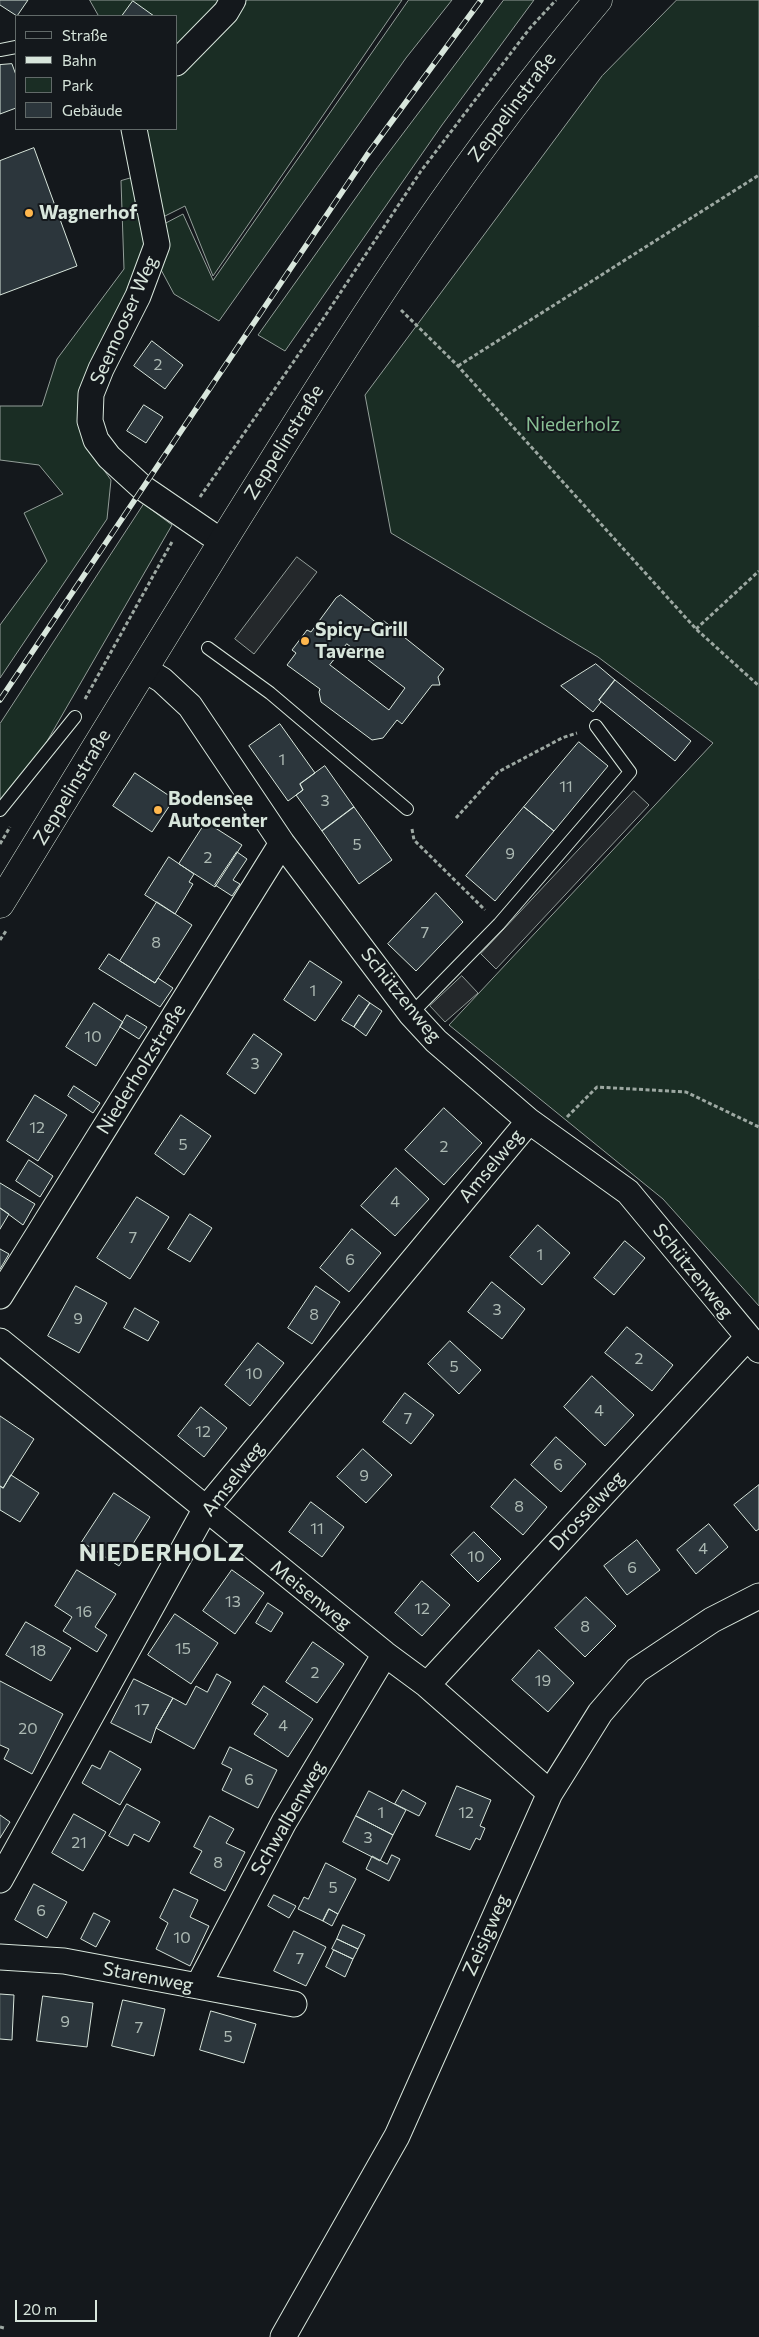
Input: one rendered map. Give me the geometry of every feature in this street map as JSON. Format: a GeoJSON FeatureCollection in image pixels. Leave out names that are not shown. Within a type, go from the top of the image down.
{"type":"FeatureCollection","features":[{"type":"Feature","properties":{"kind":"main road","name":"Zeppelinstraße"},"geometry":{"type":"LineString","coordinates":[[0,904],[222,542],[379,293],[439,205],[538,72],[598,0]]}},
{"type":"Feature","properties":{"kind":"street"},"geometry":{"type":"LineString","coordinates":[[178,61],[226,12],[233,0]]}},
{"type":"Feature","properties":{"kind":"street","name":"Seemooser Weg"},"geometry":{"type":"LineString","coordinates":[[134,130],[157,245],[138,296],[101,369],[91,394],[90,421],[96,440],[109,457],[143,488],[222,542]]}},
{"type":"Feature","properties":{"kind":"street","name":"Schützenweg"},"geometry":{"type":"LineString","coordinates":[[144,669],[162,680],[190,706],[282,843],[411,1014],[436,1041],[528,1121],[628,1192],[753,1344]]}},
{"type":"Feature","properties":{"kind":"street","name":"Niederholzstraße"},"geometry":{"type":"LineString","coordinates":[[0,1296],[282,843]]}},
{"type":"Feature","properties":{"kind":"street","name":"Amselweg"},"geometry":{"type":"LineString","coordinates":[[0,1880],[205,1510],[528,1121]]}},
{"type":"Feature","properties":{"kind":"street","name":"Meisenweg"},"geometry":{"type":"LineString","coordinates":[[0,1341],[205,1510],[385,1654],[427,1685],[550,1793]]}},
{"type":"Feature","properties":{"kind":"street","name":"Drosselweg"},"geometry":{"type":"LineString","coordinates":[[427,1685],[753,1344]]}},
{"type":"Feature","properties":{"kind":"street","name":"Zeisigweg"},"geometry":{"type":"LineString","coordinates":[[283,2337],[397,2136],[550,1793],[600,1713],[637,1670],[712,1620],[759,1596]]}},
{"type":"Feature","properties":{"kind":"street","name":"Schwalbenweg"},"geometry":{"type":"LineString","coordinates":[[198,1986],[284,1822],[385,1654]]}},
{"type":"Feature","properties":{"kind":"street","name":"Starenweg"},"geometry":{"type":"LineString","coordinates":[[0,1957],[64,1961],[294,2004]]}},
{"type":"Feature","properties":{"kind":"lane"},"geometry":{"type":"LineString","coordinates":[[0,50],[15,47]]}},
{"type":"Feature","properties":{"kind":"lane"},"geometry":{"type":"LineString","coordinates":[[208,648],[270,693],[407,809]]}},
{"type":"Feature","properties":{"kind":"lane"},"geometry":{"type":"LineString","coordinates":[[0,810],[75,717]]}},
{"type":"Feature","properties":{"kind":"lane"},"geometry":{"type":"LineString","coordinates":[[411,1014],[499,924],[630,772],[596,726]]}},
{"type":"Feature","properties":{"kind":"path"},"geometry":{"type":"LineString","coordinates":[[75,717],[173,540],[187,519],[421,171],[530,28],[556,0]]}},
{"type":"Feature","properties":{"kind":"path"},"geometry":{"type":"LineString","coordinates":[[458,366],[759,175]]}},
{"type":"Feature","properties":{"kind":"path"},"geometry":{"type":"LineString","coordinates":[[379,293],[399,308],[458,366],[696,629],[759,686]]}},
{"type":"Feature","properties":{"kind":"path"},"geometry":{"type":"LineString","coordinates":[[696,629],[759,571]]}},
{"type":"Feature","properties":{"kind":"path"},"geometry":{"type":"LineString","coordinates":[[456,818],[498,772],[562,738],[596,726]]}},
{"type":"Feature","properties":{"kind":"path"},"geometry":{"type":"LineString","coordinates":[[407,809],[414,840],[499,924]]}},
{"type":"Feature","properties":{"kind":"path"},"geometry":{"type":"LineString","coordinates":[[548,1135],[597,1088],[686,1092],[759,1127]]}},
{"type":"Feature","properties":{"kind":"green space"},"geometry":{"type":"Polygon","coordinates":[[[90,0],[219,0],[178,48],[178,15],[98,15],[90,0]]]}},
{"type":"Feature","properties":{"kind":"green space"},"geometry":{"type":"Polygon","coordinates":[[[240,0],[402,0],[213,276],[185,206],[159,219],[141,130],[178,130],[178,73],[240,0]]]}},
{"type":"Feature","properties":{"kind":"green space"},"geometry":{"type":"Polygon","coordinates":[[[409,0],[452,0],[406,58],[219,321],[174,294],[159,266],[162,225],[183,214],[213,280],[409,0]]]}},
{"type":"Feature","properties":{"kind":"green space"},"geometry":{"type":"Polygon","coordinates":[[[504,0],[534,0],[442,125],[285,351],[258,335],[377,168],[504,0]]]}},
{"type":"Feature","properties":{"kind":"green space","name":"Niederholz"},"geometry":{"type":"Polygon","coordinates":[[[677,0],[759,0],[759,1306],[663,1199],[449,1025],[713,743],[598,657],[391,533],[365,395],[602,76],[677,0]]]}},
{"type":"Feature","properties":{"kind":"green space"},"geometry":{"type":"Polygon","coordinates":[[[135,177],[149,233],[86,445],[111,480],[107,519],[0,678],[0,625],[47,561],[24,513],[63,494],[39,465],[0,460],[0,406],[42,406],[57,359],[124,269],[121,181],[135,177]]]}},
{"type":"Feature","properties":{"kind":"green space"},"geometry":{"type":"Polygon","coordinates":[[[144,504],[172,525],[46,743],[0,802],[0,724],[144,504]]]}},
{"type":"Feature","properties":{"kind":"shaded area"},"geometry":{"type":"Polygon","coordinates":[[[297,557],[317,572],[254,654],[235,639],[297,557]]]}},
{"type":"Feature","properties":{"kind":"shaded area"},"geometry":{"type":"Polygon","coordinates":[[[634,791],[649,805],[496,969],[481,954],[634,791]]]}},
{"type":"Feature","properties":{"kind":"shaded area"},"geometry":{"type":"Polygon","coordinates":[[[462,976],[478,993],[445,1022],[430,1006],[462,976]]]}},
{"type":"Feature","properties":{"kind":"building"},"geometry":{"type":"Polygon","coordinates":[[[0,0],[28,0],[18,15],[0,5],[0,0]]]}},
{"type":"Feature","properties":{"kind":"building"},"geometry":{"type":"Polygon","coordinates":[[[133,1],[153,15],[123,15],[133,1]]]}},
{"type":"Feature","properties":{"kind":"building"},"geometry":{"type":"Polygon","coordinates":[[[12,64],[15,72],[15,108],[0,114],[0,65],[12,64]]]}},
{"type":"Feature","properties":{"kind":"building","name":"Wagnerhof"},"geometry":{"type":"Polygon","coordinates":[[[34,148],[77,266],[0,295],[0,161],[34,148]]]}},
{"type":"Feature","properties":{"kind":"building"},"geometry":{"type":"Polygon","coordinates":[[[152,341],[183,365],[165,389],[134,366],[152,341]]]}},
{"type":"Feature","properties":{"kind":"building"},"geometry":{"type":"Polygon","coordinates":[[[144,405],[163,417],[146,443],[127,431],[144,405]]]}},
{"type":"Feature","properties":{"kind":"building"},"geometry":{"type":"Polygon","coordinates":[[[341,595],[378,624],[384,621],[444,669],[438,677],[440,685],[432,685],[402,724],[397,720],[383,738],[372,740],[321,702],[320,689],[287,665],[296,653],[292,650],[307,630],[311,632],[336,598],[341,595]],[[347,644],[330,665],[389,710],[405,688],[347,644]]]}},
{"type":"Feature","properties":{"kind":"building"},"geometry":{"type":"Polygon","coordinates":[[[596,664],[615,680],[599,700],[601,702],[593,712],[561,686],[596,664]]]}},
{"type":"Feature","properties":{"kind":"building"},"geometry":{"type":"Polygon","coordinates":[[[615,680],[691,741],[675,761],[599,700],[615,680]]]}},
{"type":"Feature","properties":{"kind":"building"},"geometry":{"type":"Polygon","coordinates":[[[280,724],[315,773],[300,784],[303,790],[288,801],[249,746],[280,724]]]}},
{"type":"Feature","properties":{"kind":"building"},"geometry":{"type":"Polygon","coordinates":[[[579,742],[608,766],[554,831],[524,807],[579,742]]]}},
{"type":"Feature","properties":{"kind":"building"},"geometry":{"type":"Polygon","coordinates":[[[325,766],[354,807],[322,831],[296,795],[303,790],[300,784],[325,766]]]}},
{"type":"Feature","properties":{"kind":"building"},"geometry":{"type":"Polygon","coordinates":[[[135,773],[174,799],[152,832],[113,806],[135,773]]]}},
{"type":"Feature","properties":{"kind":"building"},"geometry":{"type":"Polygon","coordinates":[[[354,807],[392,860],[359,884],[322,831],[354,807]]]}},
{"type":"Feature","properties":{"kind":"building"},"geometry":{"type":"Polygon","coordinates":[[[524,807],[554,831],[495,901],[466,876],[524,807]]]}},
{"type":"Feature","properties":{"kind":"building"},"geometry":{"type":"Polygon","coordinates":[[[206,822],[242,845],[215,887],[179,864],[206,822]]]}},
{"type":"Feature","properties":{"kind":"building"},"geometry":{"type":"Polygon","coordinates":[[[237,852],[247,859],[233,880],[240,884],[232,896],[215,885],[237,852]]]}},
{"type":"Feature","properties":{"kind":"building"},"geometry":{"type":"Polygon","coordinates":[[[169,857],[194,874],[189,882],[193,884],[175,914],[145,895],[169,857]]]}},
{"type":"Feature","properties":{"kind":"building"},"geometry":{"type":"Polygon","coordinates":[[[436,893],[463,922],[416,971],[388,944],[436,893]]]}},
{"type":"Feature","properties":{"kind":"building"},"geometry":{"type":"Polygon","coordinates":[[[157,902],[192,925],[155,983],[120,961],[157,902]]]}},
{"type":"Feature","properties":{"kind":"building"},"geometry":{"type":"Polygon","coordinates":[[[109,954],[155,983],[158,978],[173,988],[160,1007],[99,969],[109,954]]]}},
{"type":"Feature","properties":{"kind":"building"},"geometry":{"type":"Polygon","coordinates":[[[310,961],[342,982],[315,1021],[284,1000],[310,961]]]}},
{"type":"Feature","properties":{"kind":"building"},"geometry":{"type":"Polygon","coordinates":[[[359,995],[370,1003],[354,1027],[342,1020],[359,995]]]}},
{"type":"Feature","properties":{"kind":"building"},"geometry":{"type":"Polygon","coordinates":[[[94,1003],[123,1022],[96,1066],[66,1047],[94,1003]]]}},
{"type":"Feature","properties":{"kind":"building"},"geometry":{"type":"Polygon","coordinates":[[[370,1003],[382,1011],[366,1036],[354,1027],[370,1003]]]}},
{"type":"Feature","properties":{"kind":"building"},"geometry":{"type":"Polygon","coordinates":[[[127,1015],[147,1027],[139,1039],[120,1027],[127,1015]]]}},
{"type":"Feature","properties":{"kind":"building"},"geometry":{"type":"Polygon","coordinates":[[[254,1034],[282,1054],[255,1094],[227,1074],[254,1034]]]}},
{"type":"Feature","properties":{"kind":"building"},"geometry":{"type":"Polygon","coordinates":[[[74,1086],[100,1103],[93,1113],[68,1096],[74,1086]]]}},
{"type":"Feature","properties":{"kind":"building"},"geometry":{"type":"Polygon","coordinates":[[[35,1095],[67,1115],[38,1161],[7,1141],[35,1095]]]}},
{"type":"Feature","properties":{"kind":"building"},"geometry":{"type":"Polygon","coordinates":[[[444,1108],[482,1143],[444,1185],[405,1150],[444,1108]]]}},
{"type":"Feature","properties":{"kind":"building"},"geometry":{"type":"Polygon","coordinates":[[[181,1115],[211,1136],[184,1175],[155,1154],[181,1115]]]}},
{"type":"Feature","properties":{"kind":"building"},"geometry":{"type":"Polygon","coordinates":[[[29,1160],[53,1176],[40,1197],[16,1181],[29,1160]]]}},
{"type":"Feature","properties":{"kind":"building"},"geometry":{"type":"Polygon","coordinates":[[[396,1168],[429,1199],[395,1236],[361,1206],[396,1168]]]}},
{"type":"Feature","properties":{"kind":"building"},"geometry":{"type":"Polygon","coordinates":[[[0,1183],[35,1204],[23,1225],[0,1208],[0,1183]]]}},
{"type":"Feature","properties":{"kind":"building"},"geometry":{"type":"Polygon","coordinates":[[[137,1197],[169,1217],[130,1279],[97,1258],[137,1197]]]}},
{"type":"Feature","properties":{"kind":"building"},"geometry":{"type":"Polygon","coordinates":[[[0,1208],[9,1214],[0,1229],[0,1208]]]}},
{"type":"Feature","properties":{"kind":"building"},"geometry":{"type":"Polygon","coordinates":[[[190,1214],[212,1228],[190,1262],[168,1249],[190,1214]]]}},
{"type":"Feature","properties":{"kind":"building"},"geometry":{"type":"Polygon","coordinates":[[[538,1225],[570,1253],[542,1285],[510,1257],[538,1225]]]}},
{"type":"Feature","properties":{"kind":"building"},"geometry":{"type":"Polygon","coordinates":[[[352,1229],[381,1253],[349,1292],[320,1268],[352,1229]]]}},
{"type":"Feature","properties":{"kind":"building"},"geometry":{"type":"Polygon","coordinates":[[[625,1241],[645,1258],[614,1295],[594,1278],[625,1241]]]}},
{"type":"Feature","properties":{"kind":"building"},"geometry":{"type":"Polygon","coordinates":[[[0,1249],[9,1254],[0,1269],[0,1249]]]}},
{"type":"Feature","properties":{"kind":"building"},"geometry":{"type":"Polygon","coordinates":[[[492,1282],[525,1309],[502,1339],[468,1312],[492,1282]]]}},
{"type":"Feature","properties":{"kind":"building"},"geometry":{"type":"Polygon","coordinates":[[[76,1286],[107,1303],[79,1353],[48,1336],[76,1286]]]}},
{"type":"Feature","properties":{"kind":"building"},"geometry":{"type":"Polygon","coordinates":[[[316,1286],[340,1302],[312,1344],[288,1328],[316,1286]]]}},
{"type":"Feature","properties":{"kind":"building"},"geometry":{"type":"Polygon","coordinates":[[[135,1308],[159,1322],[148,1341],[124,1328],[135,1308]]]}},
{"type":"Feature","properties":{"kind":"building"},"geometry":{"type":"Polygon","coordinates":[[[627,1327],[673,1365],[652,1391],[605,1353],[627,1327]]]}},
{"type":"Feature","properties":{"kind":"building"},"geometry":{"type":"Polygon","coordinates":[[[450,1341],[481,1370],[459,1394],[428,1364],[450,1341]]]}},
{"type":"Feature","properties":{"kind":"building"},"geometry":{"type":"Polygon","coordinates":[[[258,1343],[284,1363],[250,1406],[225,1385],[258,1343]]]}},
{"type":"Feature","properties":{"kind":"building"},"geometry":{"type":"Polygon","coordinates":[[[592,1376],[634,1415],[605,1446],[564,1407],[592,1376]]]}},
{"type":"Feature","properties":{"kind":"building"},"geometry":{"type":"Polygon","coordinates":[[[405,1393],[434,1415],[411,1444],[383,1422],[405,1393]]]}},
{"type":"Feature","properties":{"kind":"building"},"geometry":{"type":"Polygon","coordinates":[[[201,1407],[227,1428],[204,1457],[178,1436],[201,1407]]]}},
{"type":"Feature","properties":{"kind":"building"},"geometry":{"type":"Polygon","coordinates":[[[0,1416],[34,1439],[3,1488],[0,1486],[0,1416]]]}},
{"type":"Feature","properties":{"kind":"building"},"geometry":{"type":"Polygon","coordinates":[[[556,1437],[586,1464],[561,1492],[531,1465],[556,1437]]]}},
{"type":"Feature","properties":{"kind":"building"},"geometry":{"type":"Polygon","coordinates":[[[363,1449],[392,1475],[366,1503],[337,1477],[363,1449]]]}},
{"type":"Feature","properties":{"kind":"building"},"geometry":{"type":"Polygon","coordinates":[[[11,1475],[39,1493],[20,1522],[0,1510],[0,1486],[3,1488],[11,1475]]]}},
{"type":"Feature","properties":{"kind":"building"},"geometry":{"type":"Polygon","coordinates":[[[515,1479],[547,1507],[523,1535],[491,1507],[515,1479]]]}},
{"type":"Feature","properties":{"kind":"building"},"geometry":{"type":"Polygon","coordinates":[[[759,1485],[759,1529],[756,1531],[734,1505],[759,1485]]]}},
{"type":"Feature","properties":{"kind":"building"},"geometry":{"type":"Polygon","coordinates":[[[114,1493],[150,1517],[119,1566],[82,1542],[114,1493]]]}},
{"type":"Feature","properties":{"kind":"building"},"geometry":{"type":"Polygon","coordinates":[[[311,1502],[344,1527],[322,1557],[289,1532],[311,1502]]]}},
{"type":"Feature","properties":{"kind":"building"},"geometry":{"type":"Polygon","coordinates":[[[709,1524],[728,1547],[696,1574],[677,1550],[709,1524]]]}},
{"type":"Feature","properties":{"kind":"building"},"geometry":{"type":"Polygon","coordinates":[[[474,1532],[501,1559],[478,1582],[451,1555],[474,1532]]]}},
{"type":"Feature","properties":{"kind":"building"},"geometry":{"type":"Polygon","coordinates":[[[637,1540],[660,1570],[627,1595],[604,1566],[637,1540]]]}},
{"type":"Feature","properties":{"kind":"building"},"geometry":{"type":"Polygon","coordinates":[[[77,1570],[116,1594],[95,1627],[107,1635],[97,1652],[63,1631],[72,1617],[55,1606],[77,1570]]]}},
{"type":"Feature","properties":{"kind":"building"},"geometry":{"type":"Polygon","coordinates":[[[232,1570],[264,1593],[235,1634],[203,1611],[232,1570]]]}},
{"type":"Feature","properties":{"kind":"building"},"geometry":{"type":"Polygon","coordinates":[[[422,1581],[450,1605],[422,1636],[395,1613],[422,1581]]]}},
{"type":"Feature","properties":{"kind":"building"},"geometry":{"type":"Polygon","coordinates":[[[586,1597],[616,1626],[585,1657],[555,1628],[586,1597]]]}},
{"type":"Feature","properties":{"kind":"building"},"geometry":{"type":"Polygon","coordinates":[[[268,1603],[283,1613],[271,1632],[256,1623],[268,1603]]]}},
{"type":"Feature","properties":{"kind":"building"},"geometry":{"type":"Polygon","coordinates":[[[175,1614],[218,1643],[191,1684],[148,1655],[175,1614]]]}},
{"type":"Feature","properties":{"kind":"building"},"geometry":{"type":"Polygon","coordinates":[[[26,1622],[71,1648],[51,1681],[6,1655],[26,1622]]]}},
{"type":"Feature","properties":{"kind":"building"},"geometry":{"type":"Polygon","coordinates":[[[313,1642],[344,1664],[317,1703],[286,1682],[313,1642]]]}},
{"type":"Feature","properties":{"kind":"building"},"geometry":{"type":"Polygon","coordinates":[[[539,1650],[574,1683],[548,1712],[512,1680],[539,1650]]]}},
{"type":"Feature","properties":{"kind":"building"},"geometry":{"type":"Polygon","coordinates":[[[217,1674],[231,1682],[194,1749],[156,1728],[173,1698],[186,1705],[196,1686],[207,1692],[217,1674]]]}},
{"type":"Feature","properties":{"kind":"building"},"geometry":{"type":"Polygon","coordinates":[[[134,1679],[173,1698],[156,1728],[151,1743],[111,1723],[134,1679]]]}},
{"type":"Feature","properties":{"kind":"building"},"geometry":{"type":"Polygon","coordinates":[[[0,1681],[63,1714],[32,1774],[4,1759],[9,1749],[0,1745],[0,1681]]]}},
{"type":"Feature","properties":{"kind":"building"},"geometry":{"type":"Polygon","coordinates":[[[264,1686],[313,1719],[288,1757],[254,1734],[268,1714],[252,1704],[264,1686]]]}},
{"type":"Feature","properties":{"kind":"building"},"geometry":{"type":"Polygon","coordinates":[[[230,1747],[277,1770],[258,1808],[222,1790],[232,1769],[222,1764],[230,1747]]]}},
{"type":"Feature","properties":{"kind":"building"},"geometry":{"type":"Polygon","coordinates":[[[110,1751],[141,1769],[120,1805],[82,1783],[92,1765],[100,1769],[110,1751]]]}},
{"type":"Feature","properties":{"kind":"building"},"geometry":{"type":"Polygon","coordinates":[[[457,1786],[491,1800],[480,1826],[485,1828],[480,1840],[476,1838],[470,1850],[436,1836],[457,1786]]]}},
{"type":"Feature","properties":{"kind":"building"},"geometry":{"type":"Polygon","coordinates":[[[403,1790],[426,1803],[419,1816],[395,1804],[403,1790]]]}},
{"type":"Feature","properties":{"kind":"building"},"geometry":{"type":"Polygon","coordinates":[[[369,1791],[406,1810],[393,1835],[356,1816],[369,1791]]]}},
{"type":"Feature","properties":{"kind":"building"},"geometry":{"type":"Polygon","coordinates":[[[127,1804],[160,1822],[149,1842],[134,1834],[128,1846],[109,1836],[127,1804]]]}},
{"type":"Feature","properties":{"kind":"building"},"geometry":{"type":"Polygon","coordinates":[[[74,1814],[106,1832],[83,1871],[52,1853],[74,1814]]]}},
{"type":"Feature","properties":{"kind":"building"},"geometry":{"type":"Polygon","coordinates":[[[0,1815],[10,1822],[0,1838],[0,1815]]]}},
{"type":"Feature","properties":{"kind":"building"},"geometry":{"type":"Polygon","coordinates":[[[210,1816],[234,1829],[226,1843],[245,1852],[225,1891],[190,1873],[202,1851],[194,1847],[210,1816]]]}},
{"type":"Feature","properties":{"kind":"building"},"geometry":{"type":"Polygon","coordinates":[[[356,1816],[393,1835],[380,1861],[343,1842],[356,1816]]]}},
{"type":"Feature","properties":{"kind":"building"},"geometry":{"type":"Polygon","coordinates":[[[392,1855],[400,1859],[389,1881],[366,1869],[372,1856],[387,1864],[392,1855]]]}},
{"type":"Feature","properties":{"kind":"building"},"geometry":{"type":"Polygon","coordinates":[[[326,1863],[356,1879],[338,1914],[329,1909],[323,1921],[298,1909],[304,1897],[308,1899],[326,1863]]]}},
{"type":"Feature","properties":{"kind":"building"},"geometry":{"type":"Polygon","coordinates":[[[34,1884],[67,1902],[47,1938],[15,1920],[34,1884]]]}},
{"type":"Feature","properties":{"kind":"building"},"geometry":{"type":"Polygon","coordinates":[[[174,1889],[198,1900],[190,1917],[209,1926],[190,1966],[156,1949],[168,1923],[160,1918],[174,1889]]]}},
{"type":"Feature","properties":{"kind":"building"},"geometry":{"type":"Polygon","coordinates":[[[274,1895],[296,1906],[289,1918],[268,1906],[274,1895]]]}},
{"type":"Feature","properties":{"kind":"building"},"geometry":{"type":"Polygon","coordinates":[[[329,1909],[338,1914],[332,1926],[323,1921],[329,1909]]]}},
{"type":"Feature","properties":{"kind":"building"},"geometry":{"type":"Polygon","coordinates":[[[94,1913],[110,1921],[96,1947],[81,1939],[94,1913]]]}},
{"type":"Feature","properties":{"kind":"building"},"geometry":{"type":"Polygon","coordinates":[[[343,1925],[365,1935],[358,1949],[337,1939],[343,1925]]]}},
{"type":"Feature","properties":{"kind":"building"},"geometry":{"type":"Polygon","coordinates":[[[294,1931],[326,1947],[306,1986],[274,1971],[294,1931]]]}},
{"type":"Feature","properties":{"kind":"building"},"geometry":{"type":"Polygon","coordinates":[[[337,1939],[358,1949],[353,1959],[332,1949],[337,1939]]]}},
{"type":"Feature","properties":{"kind":"building"},"geometry":{"type":"Polygon","coordinates":[[[334,1950],[353,1959],[345,1977],[326,1967],[334,1950]]]}},
{"type":"Feature","properties":{"kind":"building"},"geometry":{"type":"Polygon","coordinates":[[[0,1994],[14,1995],[12,2040],[0,2039],[0,1994]]]}},
{"type":"Feature","properties":{"kind":"building"},"geometry":{"type":"Polygon","coordinates":[[[43,1996],[93,2003],[87,2047],[37,2041],[43,1996]]]}},
{"type":"Feature","properties":{"kind":"building"},"geometry":{"type":"Polygon","coordinates":[[[123,2000],[165,2009],[154,2056],[112,2046],[123,2000]]]}},
{"type":"Feature","properties":{"kind":"building"},"geometry":{"type":"Polygon","coordinates":[[[211,2011],[256,2024],[244,2063],[200,2050],[211,2011]]]}},
{"type":"Feature","properties":{"kind":"railway"},"geometry":{"type":"LineString","coordinates":[[0,700],[367,155],[481,0]]}},
{"type":"Feature","properties":{"kind":"place","name":"Wagnerhof"},"geometry":{"type":"Point","coordinates":[29,213]}},
{"type":"Feature","properties":{"kind":"place","name":"Spicy-Grill Taverne"},"geometry":{"type":"Point","coordinates":[305,641]}},
{"type":"Feature","properties":{"kind":"place","name":"Bodensee Autocenter"},"geometry":{"type":"Point","coordinates":[158,810]}},
{"type":"Feature","properties":{"kind":"district","name":"NIEDERHOLZ"},"geometry":{"type":"Point","coordinates":[162,1553]}}]}
